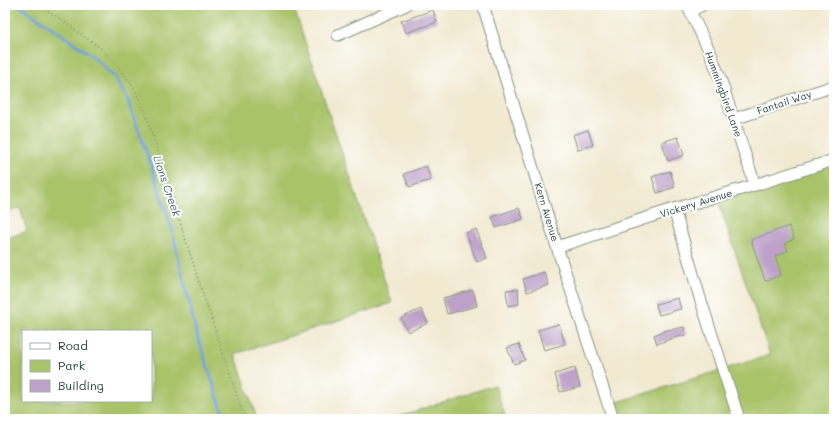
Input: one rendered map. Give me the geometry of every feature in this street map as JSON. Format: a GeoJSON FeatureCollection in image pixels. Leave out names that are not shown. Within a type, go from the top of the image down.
{"type":"FeatureCollection","features":[{"type":"Feature","properties":{"kind":"street"},"geometry":{"type":"LineString","coordinates":[[338,35],[406,5]]}},
{"type":"Feature","properties":{"kind":"street","name":"Kern Avenue"},"geometry":{"type":"LineString","coordinates":[[483,5],[557,247],[613,419]]}},
{"type":"Feature","properties":{"kind":"street"},"geometry":{"type":"LineString","coordinates":[[689,8],[702,5]]}},
{"type":"Feature","properties":{"kind":"street","name":"Hummingbird Lane"},"geometry":{"type":"LineString","coordinates":[[689,8],[710,52],[721,81],[755,185]]}},
{"type":"Feature","properties":{"kind":"street","name":"Fantail Way"},"geometry":{"type":"LineString","coordinates":[[734,119],[834,86]]}},
{"type":"Feature","properties":{"kind":"street","name":"Vickery Avenue"},"geometry":{"type":"LineString","coordinates":[[557,247],[834,160]]}},
{"type":"Feature","properties":{"kind":"street"},"geometry":{"type":"LineString","coordinates":[[674,209],[700,298],[739,419]]}},
{"type":"Feature","properties":{"kind":"path"},"geometry":{"type":"LineString","coordinates":[[38,5],[59,18],[103,50],[131,83],[145,111],[200,285],[245,419]]}},
{"type":"Feature","properties":{"kind":"green space"},"geometry":{"type":"Polygon","coordinates":[[[5,5],[293,5],[392,303],[235,354],[257,419],[5,419],[5,239],[27,231],[20,208],[5,212],[5,5]]]}},
{"type":"Feature","properties":{"kind":"green space"},"geometry":{"type":"Polygon","coordinates":[[[834,161],[834,419],[619,419],[614,403],[770,355],[718,201],[834,161]]]}},
{"type":"Feature","properties":{"kind":"green space"},"geometry":{"type":"Polygon","coordinates":[[[495,385],[506,419],[391,419],[495,385]]]}},
{"type":"Feature","properties":{"kind":"building"},"geometry":{"type":"Polygon","coordinates":[[[433,10],[437,22],[406,33],[401,21],[433,10]]]}},
{"type":"Feature","properties":{"kind":"building"},"geometry":{"type":"Polygon","coordinates":[[[588,130],[593,145],[578,150],[573,135],[588,130]]]}},
{"type":"Feature","properties":{"kind":"building"},"geometry":{"type":"Polygon","coordinates":[[[678,137],[684,155],[668,161],[662,142],[678,137]]]}},
{"type":"Feature","properties":{"kind":"building"},"geometry":{"type":"Polygon","coordinates":[[[426,166],[431,180],[409,187],[404,174],[426,166]]]}},
{"type":"Feature","properties":{"kind":"building"},"geometry":{"type":"Polygon","coordinates":[[[670,171],[675,187],[657,193],[652,177],[670,171]]]}},
{"type":"Feature","properties":{"kind":"building"},"geometry":{"type":"Polygon","coordinates":[[[519,208],[523,219],[496,228],[492,217],[519,208]]]}},
{"type":"Feature","properties":{"kind":"building"},"geometry":{"type":"Polygon","coordinates":[[[789,226],[794,239],[785,243],[788,251],[775,256],[781,275],[765,281],[751,240],[789,226]]]}},
{"type":"Feature","properties":{"kind":"building"},"geometry":{"type":"Polygon","coordinates":[[[476,229],[487,258],[477,262],[466,233],[476,229]]]}},
{"type":"Feature","properties":{"kind":"building"},"geometry":{"type":"Polygon","coordinates":[[[544,272],[549,285],[527,292],[523,279],[544,272]]]}},
{"type":"Feature","properties":{"kind":"building"},"geometry":{"type":"Polygon","coordinates":[[[518,289],[519,304],[508,306],[506,290],[518,289]]]}},
{"type":"Feature","properties":{"kind":"building"},"geometry":{"type":"Polygon","coordinates":[[[473,290],[477,306],[447,314],[443,298],[473,290]]]}},
{"type":"Feature","properties":{"kind":"building"},"geometry":{"type":"Polygon","coordinates":[[[678,298],[681,309],[659,315],[656,304],[678,298]]]}},
{"type":"Feature","properties":{"kind":"building"},"geometry":{"type":"Polygon","coordinates":[[[421,309],[428,323],[408,332],[401,318],[421,309]]]}},
{"type":"Feature","properties":{"kind":"building"},"geometry":{"type":"Polygon","coordinates":[[[559,324],[565,344],[544,350],[538,330],[559,324]]]}},
{"type":"Feature","properties":{"kind":"building"},"geometry":{"type":"Polygon","coordinates":[[[684,327],[686,335],[657,344],[654,335],[670,329],[684,327]]]}},
{"type":"Feature","properties":{"kind":"building"},"geometry":{"type":"Polygon","coordinates":[[[519,344],[525,360],[514,364],[507,348],[519,344]]]}},
{"type":"Feature","properties":{"kind":"building"},"geometry":{"type":"Polygon","coordinates":[[[575,368],[580,387],[560,392],[555,374],[575,368]]]}},
{"type":"Feature","properties":{"kind":"waterway","name":"Lions Creek"},"geometry":{"type":"LineString","coordinates":[[19,5],[94,57],[115,78],[127,98],[172,230],[196,332],[225,419]]}}]}
